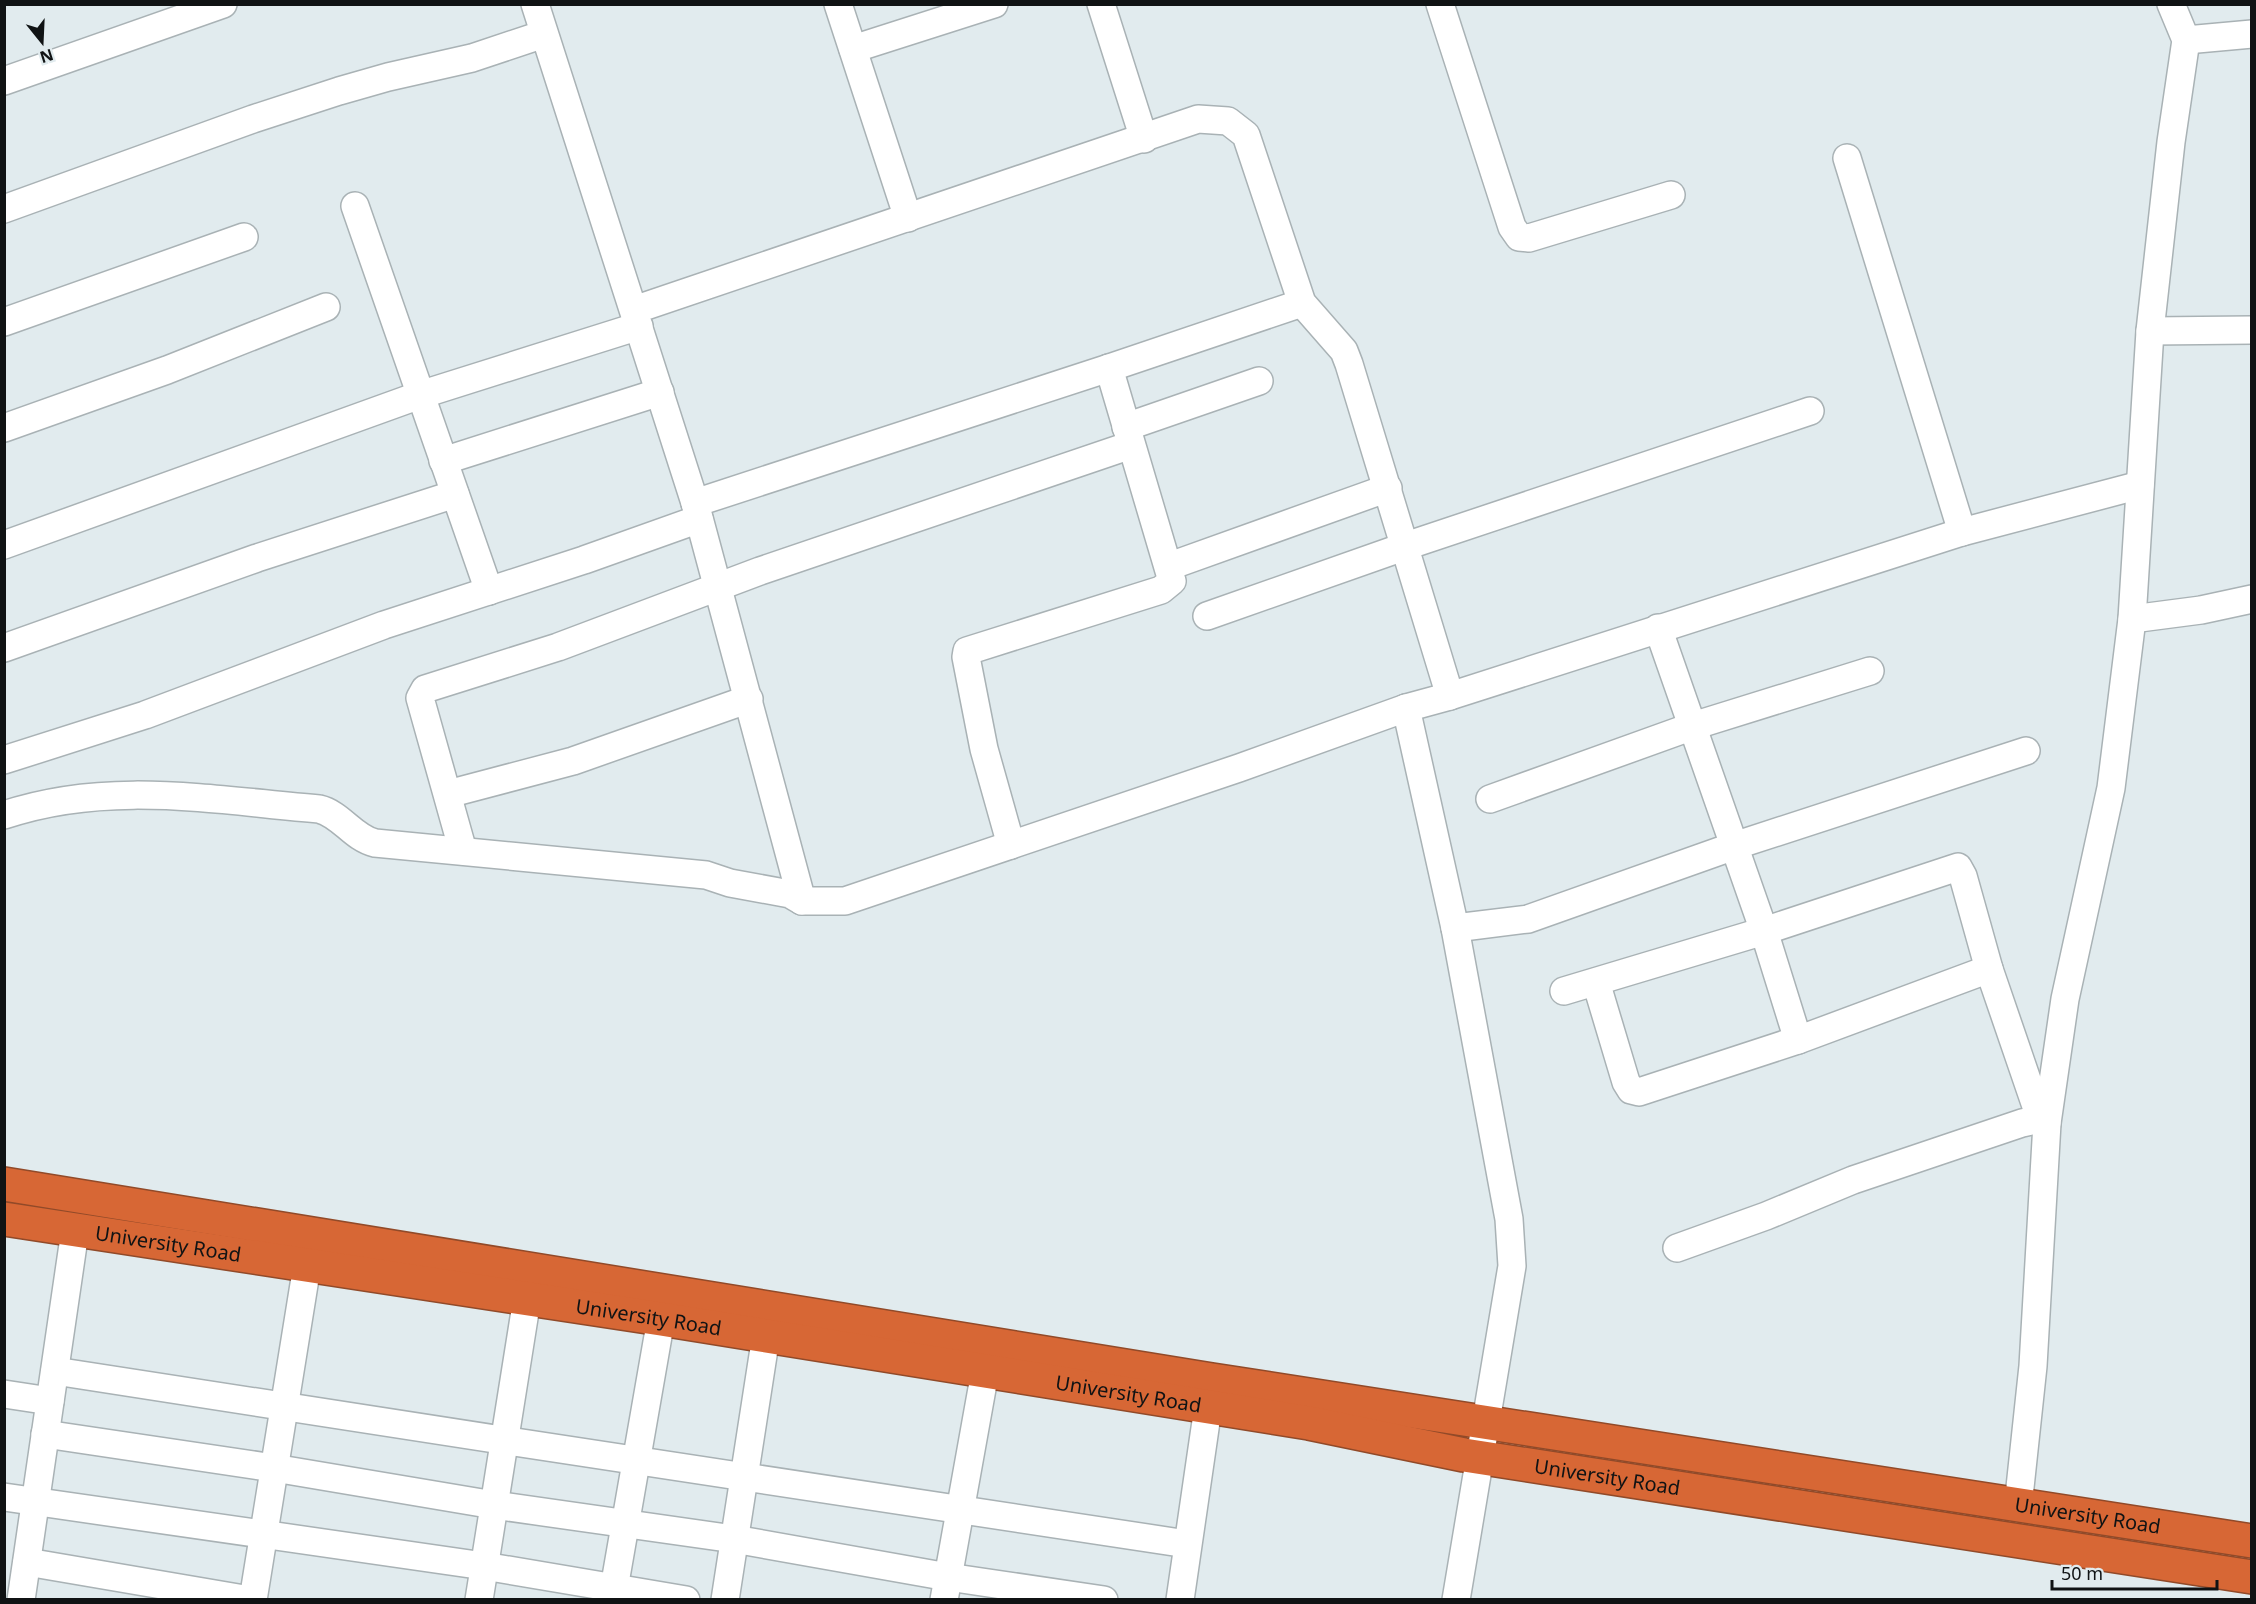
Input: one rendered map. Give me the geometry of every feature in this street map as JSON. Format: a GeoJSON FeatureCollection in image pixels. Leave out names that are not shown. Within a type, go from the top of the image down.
{"type":"FeatureCollection","features":[{"type":"Feature","properties":{"kind":"highway","name":"University Road"},"geometry":{"type":"LineString","coordinates":[[4,1184],[665,1305],[1209,1394],[1486,1424],[2248,1540]]}},
{"type":"Feature","properties":{"kind":"highway","name":"University Road"},"geometry":{"type":"LineString","coordinates":[[4,1219],[527,1299],[665,1305],[766,1336],[990,1358]]}},
{"type":"Feature","properties":{"kind":"highway","name":"University Road"},"geometry":{"type":"LineString","coordinates":[[1209,1394],[1309,1423],[1479,1457],[2252,1577]]}},
{"type":"Feature","properties":{"kind":"street"},"geometry":{"type":"LineString","coordinates":[[4,81],[223,4]]}},
{"type":"Feature","properties":{"kind":"street"},"geometry":{"type":"LineString","coordinates":[[535,4],[697,511],[802,901]]}},
{"type":"Feature","properties":{"kind":"street"},"geometry":{"type":"LineString","coordinates":[[838,4],[908,218]]}},
{"type":"Feature","properties":{"kind":"street"},"geometry":{"type":"LineString","coordinates":[[853,49],[994,4]]}},
{"type":"Feature","properties":{"kind":"street"},"geometry":{"type":"LineString","coordinates":[[1101,4],[1144,139]]}},
{"type":"Feature","properties":{"kind":"street"},"geometry":{"type":"LineString","coordinates":[[1440,4],[1512,227],[1519,237],[1528,238],[1671,195]]}},
{"type":"Feature","properties":{"kind":"street"},"geometry":{"type":"LineString","coordinates":[[2018,1506],[2033,1366],[2042,1122],[2065,999],[2110,788],[2132,619],[2150,331],[2170,142],[2186,40],[2171,4]]}},
{"type":"Feature","properties":{"kind":"street"},"geometry":{"type":"LineString","coordinates":[[4,209],[264,115],[388,77],[472,58],[544,34]]}},
{"type":"Feature","properties":{"kind":"street"},"geometry":{"type":"LineString","coordinates":[[2186,40],[2252,34]]}},
{"type":"Feature","properties":{"kind":"street"},"geometry":{"type":"LineString","coordinates":[[4,545],[908,218],[1198,119],[1228,121],[1246,135],[1302,303],[1344,351],[1407,546],[1450,696]]}},
{"type":"Feature","properties":{"kind":"street"},"geometry":{"type":"LineString","coordinates":[[1846,158],[1962,532]]}},
{"type":"Feature","properties":{"kind":"street"},"geometry":{"type":"LineString","coordinates":[[354,206],[489,591]]}},
{"type":"Feature","properties":{"kind":"street"},"geometry":{"type":"LineString","coordinates":[[4,322],[244,237]]}},
{"type":"Feature","properties":{"kind":"street"},"geometry":{"type":"LineString","coordinates":[[4,760],[145,716],[384,625],[584,560],[697,511],[1302,303]]}},
{"type":"Feature","properties":{"kind":"street"},"geometry":{"type":"LineString","coordinates":[[4,428],[167,370],[326,307]]}},
{"type":"Feature","properties":{"kind":"street"},"geometry":{"type":"LineString","coordinates":[[2150,331],[2252,330]]}},
{"type":"Feature","properties":{"kind":"street"},"geometry":{"type":"LineString","coordinates":[[1011,845],[984,749],[966,657],[967,651],[1161,590],[1173,580],[1109,368]]}},
{"type":"Feature","properties":{"kind":"street"},"geometry":{"type":"LineString","coordinates":[[463,851],[420,698],[425,689],[558,647],[1129,436],[1259,381]]}},
{"type":"Feature","properties":{"kind":"street"},"geometry":{"type":"LineString","coordinates":[[443,461],[660,392]]}},
{"type":"Feature","properties":{"kind":"street"},"geometry":{"type":"LineString","coordinates":[[1207,616],[1407,546],[1810,411]]}},
{"type":"Feature","properties":{"kind":"street"},"geometry":{"type":"LineString","coordinates":[[4,815],[67,799],[111,794],[144,794],[319,809],[329,811],[364,841],[706,875],[730,883],[790,894],[802,901],[845,901],[1239,768],[1406,708],[1450,696],[1962,532],[2140,485]]}},
{"type":"Feature","properties":{"kind":"street"},"geometry":{"type":"LineString","coordinates":[[1170,567],[1388,488]]}},
{"type":"Feature","properties":{"kind":"street"},"geometry":{"type":"LineString","coordinates":[[4,648],[257,558],[455,494]]}},
{"type":"Feature","properties":{"kind":"street"},"geometry":{"type":"LineString","coordinates":[[2132,619],[2201,610],[2252,599]]}},
{"type":"Feature","properties":{"kind":"street"},"geometry":{"type":"LineString","coordinates":[[1659,628],[1764,932],[1798,1040]]}},
{"type":"Feature","properties":{"kind":"street"},"geometry":{"type":"LineString","coordinates":[[1490,799],[1693,726],[1870,671]]}},
{"type":"Feature","properties":{"kind":"street"},"geometry":{"type":"LineString","coordinates":[[448,794],[573,761],[749,699]]}},
{"type":"Feature","properties":{"kind":"street"},"geometry":{"type":"LineString","coordinates":[[1406,708],[1455,928],[1510,1231],[1512,1266],[1456,1599]]}},
{"type":"Feature","properties":{"kind":"street"},"geometry":{"type":"LineString","coordinates":[[1455,928],[1528,919],[1734,846],[2026,751]]}},
{"type":"Feature","properties":{"kind":"street"},"geometry":{"type":"LineString","coordinates":[[1563,991],[1764,932],[1958,867],[1964,876],[1989,969],[2042,1122]]}},
{"type":"Feature","properties":{"kind":"street"},"geometry":{"type":"LineString","coordinates":[[1596,982],[1626,1083],[1631,1090],[1639,1092],[1798,1040],[1989,969]]}},
{"type":"Feature","properties":{"kind":"street"},"geometry":{"type":"LineString","coordinates":[[1677,1248],[1766,1216],[1854,1180],[2022,1123],[2042,1122]]}},
{"type":"Feature","properties":{"kind":"street"},"geometry":{"type":"LineString","coordinates":[[16,1597],[27,1562],[75,1231]]}},
{"type":"Feature","properties":{"kind":"street"},"geometry":{"type":"LineString","coordinates":[[27,1562],[251,1599],[307,1266]]}},
{"type":"Feature","properties":{"kind":"street"},"geometry":{"type":"LineString","coordinates":[[479,1599],[527,1299]]}},
{"type":"Feature","properties":{"kind":"street"},"geometry":{"type":"LineString","coordinates":[[613,1594],[665,1305]]}},
{"type":"Feature","properties":{"kind":"street"},"geometry":{"type":"LineString","coordinates":[[725,1599],[766,1336]]}},
{"type":"Feature","properties":{"kind":"street"},"geometry":{"type":"LineString","coordinates":[[946,1588],[990,1358]]}},
{"type":"Feature","properties":{"kind":"street"},"geometry":{"type":"LineString","coordinates":[[55,1371],[636,1459],[744,1479],[1187,1544]]}},
{"type":"Feature","properties":{"kind":"street"},"geometry":{"type":"LineString","coordinates":[[4,1394],[50,1401]]}},
{"type":"Feature","properties":{"kind":"street"},"geometry":{"type":"LineString","coordinates":[[1180,1599],[1209,1394]]}},
{"type":"Feature","properties":{"kind":"street"},"geometry":{"type":"LineString","coordinates":[[45,1434],[274,1468],[494,1505],[734,1539],[946,1588],[1104,1599]]}},
{"type":"Feature","properties":{"kind":"street"},"geometry":{"type":"LineString","coordinates":[[4,1497],[484,1566],[613,1594],[686,1599]]}},
{"type":"Feature","properties":{"kind":"street"},"geometry":{"type":"LineString","coordinates":[[2248,1540],[2252,1572]]}}]}
